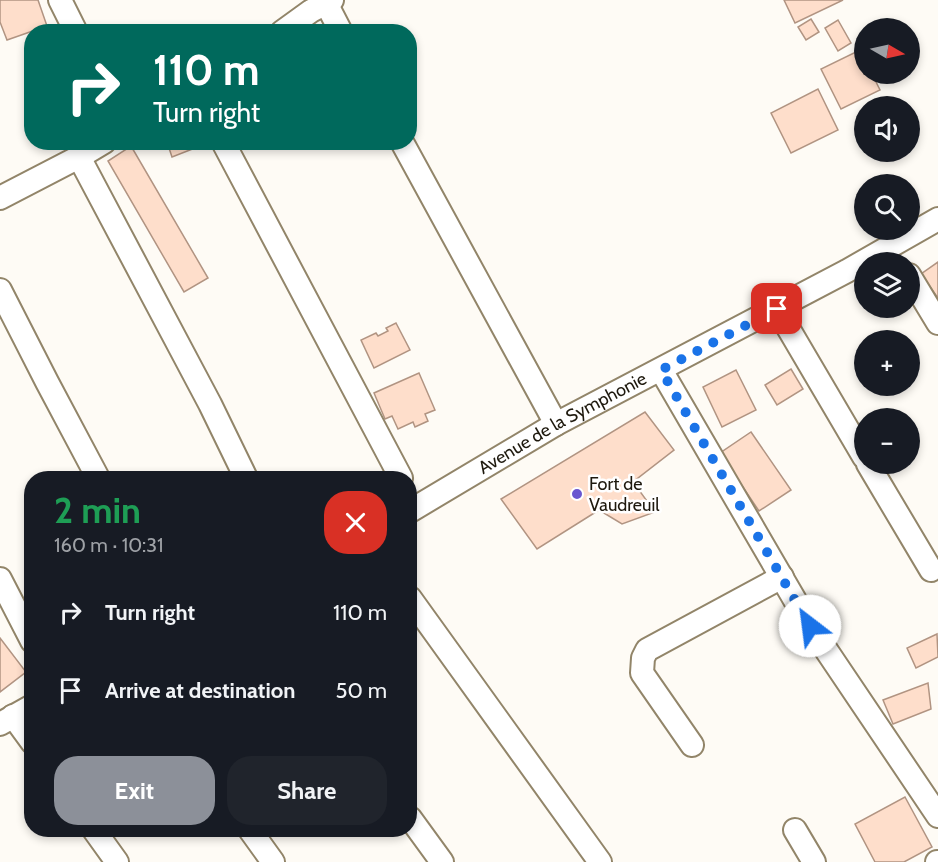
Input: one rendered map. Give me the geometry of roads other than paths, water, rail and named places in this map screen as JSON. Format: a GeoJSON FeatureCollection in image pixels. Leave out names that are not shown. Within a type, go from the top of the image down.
{"type":"FeatureCollection","features":[{"type":"Feature","properties":{"kind":"street"},"geometry":{"type":"LineString","coordinates":[[60,0],[72,24]]}},
{"type":"Feature","properties":{"kind":"street"},"geometry":{"type":"LineString","coordinates":[[293,24],[329,2],[338,24]]}},
{"type":"Feature","properties":{"kind":"street"},"geometry":{"type":"LineString","coordinates":[[0,198],[91,150]]}},
{"type":"Feature","properties":{"kind":"street"},"geometry":{"type":"LineString","coordinates":[[227,150],[397,471]]}},
{"type":"Feature","properties":{"kind":"street"},"geometry":{"type":"LineString","coordinates":[[406,150],[556,424]]}},
{"type":"Feature","properties":{"kind":"street"},"geometry":{"type":"LineString","coordinates":[[79,157],[210,404],[243,471]]}},
{"type":"Feature","properties":{"kind":"street","name":"Avenue de la Symphonie"},"geometry":{"type":"LineString","coordinates":[[898,252],[938,219]]}},
{"type":"Feature","properties":{"kind":"street","name":"Avenue de la Symphonie"},"geometry":{"type":"LineString","coordinates":[[417,502],[556,424],[777,309],[854,273]]}},
{"type":"Feature","properties":{"kind":"street"},"geometry":{"type":"LineString","coordinates":[[0,290],[94,471]]}},
{"type":"Feature","properties":{"kind":"street"},"geometry":{"type":"LineString","coordinates":[[920,293],[938,323]]}},
{"type":"Feature","properties":{"kind":"street"},"geometry":{"type":"LineString","coordinates":[[777,309],[854,440]]}},
{"type":"Feature","properties":{"kind":"street"},"geometry":{"type":"LineString","coordinates":[[661,370],[810,626],[938,816]]}},
{"type":"Feature","properties":{"kind":"street"},"geometry":{"type":"LineString","coordinates":[[874,474],[931,570]]}},
{"type":"Feature","properties":{"kind":"street"},"geometry":{"type":"LineString","coordinates":[[692,745],[642,673],[643,658],[647,650],[782,577]]}},
{"type":"Feature","properties":{"kind":"street"},"geometry":{"type":"LineString","coordinates":[[0,579],[24,626]]}},
{"type":"Feature","properties":{"kind":"street"},"geometry":{"type":"LineString","coordinates":[[417,608],[600,862]]}},
{"type":"Feature","properties":{"kind":"street"},"geometry":{"type":"LineString","coordinates":[[15,715],[24,729]]}},
{"type":"Feature","properties":{"kind":"street"},"geometry":{"type":"LineString","coordinates":[[417,828],[442,862]]}},
{"type":"Feature","properties":{"kind":"street"},"geometry":{"type":"LineString","coordinates":[[795,830],[814,862]]}},
{"type":"Feature","properties":{"kind":"street"},"geometry":{"type":"LineString","coordinates":[[99,837],[117,862]]}},
{"type":"Feature","properties":{"kind":"street"},"geometry":{"type":"LineString","coordinates":[[255,837],[273,862]]}},
{"type":"Feature","properties":{"kind":"place","name":"Fort de Vaudreuil"},"geometry":{"type":"Point","coordinates":[577,494]}}]}
